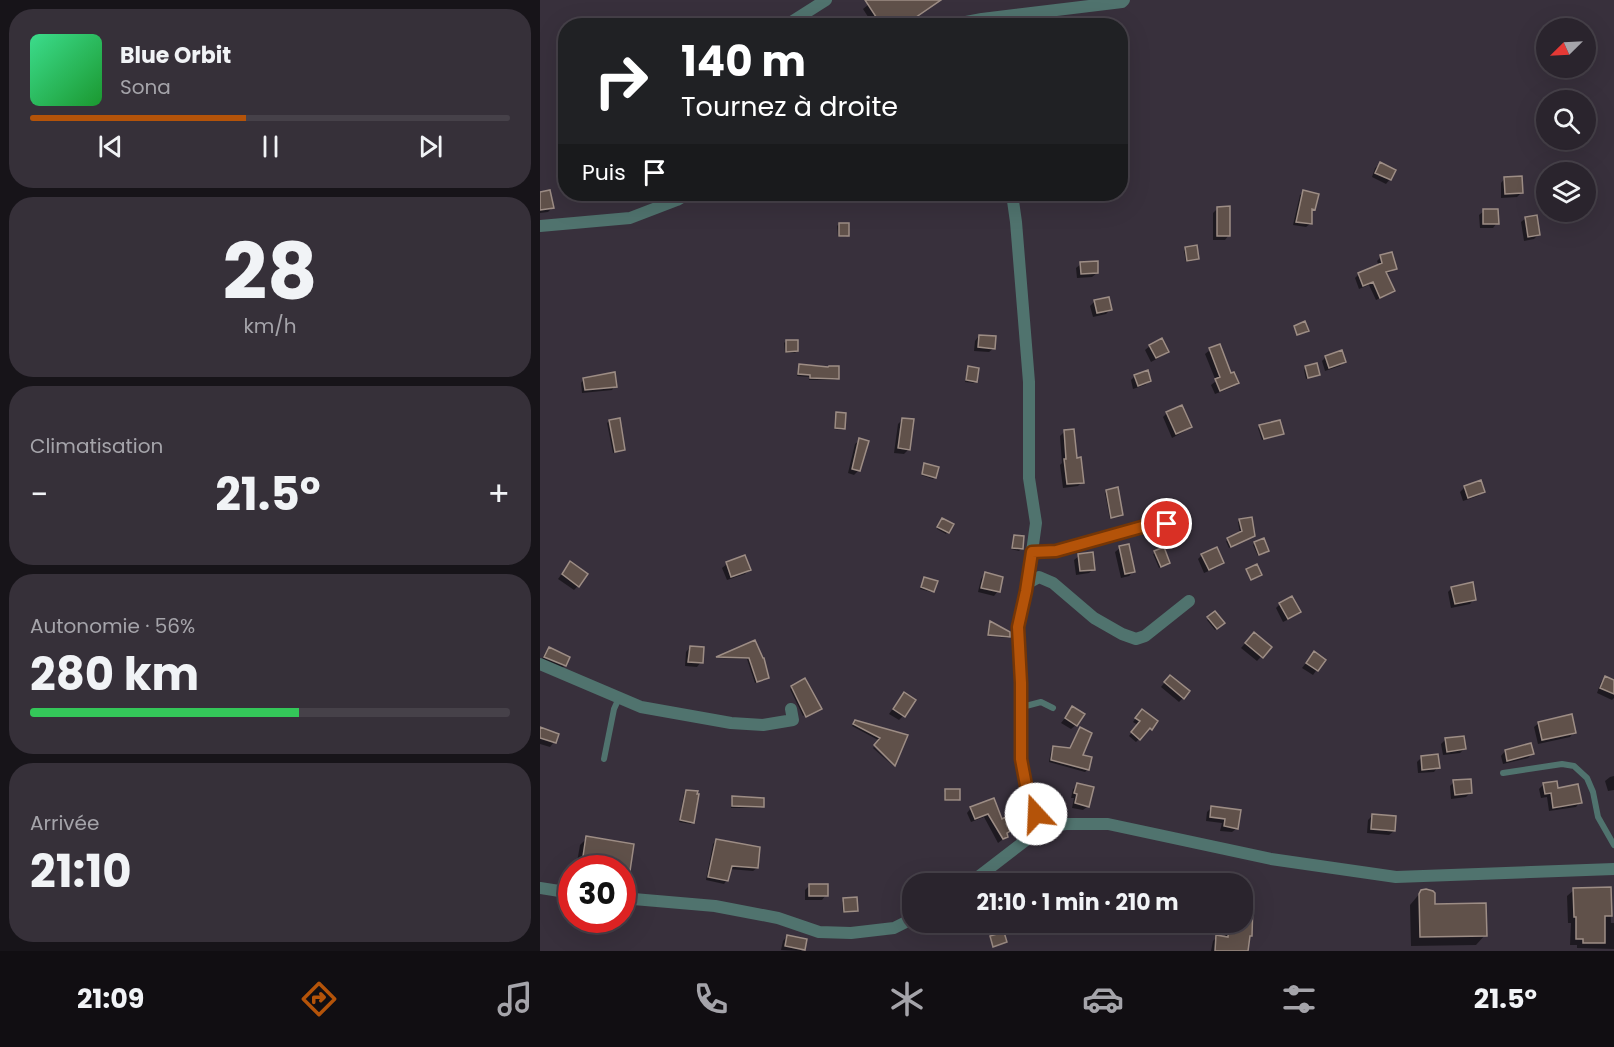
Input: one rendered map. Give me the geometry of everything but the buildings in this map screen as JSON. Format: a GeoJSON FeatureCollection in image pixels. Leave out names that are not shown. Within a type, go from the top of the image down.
{"type":"FeatureCollection","features":[{"type":"Feature","properties":{"kind":"street"},"geometry":{"type":"LineString","coordinates":[[798,18],[826,0]]}},
{"type":"Feature","properties":{"kind":"street"},"geometry":{"type":"LineString","coordinates":[[1003,18],[1124,0]]}},
{"type":"Feature","properties":{"kind":"street"},"geometry":{"type":"LineString","coordinates":[[540,226],[630,218],[668,201]]}},
{"type":"Feature","properties":{"kind":"street"},"geometry":{"type":"LineString","coordinates":[[1013,201],[1029,382],[1029,477],[1036,523],[1028,583],[1018,627],[1021,759],[1029,801],[1043,827]]}},
{"type":"Feature","properties":{"kind":"street"},"geometry":{"type":"LineString","coordinates":[[1032,552],[1056,551],[1149,525],[1167,524]]}},
{"type":"Feature","properties":{"kind":"street"},"geometry":{"type":"LineString","coordinates":[[1028,583],[1039,578],[1053,583],[1094,618],[1136,639],[1145,636],[1189,601]]}},
{"type":"Feature","properties":{"kind":"street"},"geometry":{"type":"LineString","coordinates":[[540,664],[641,707],[752,725],[793,720],[791,709]]}},
{"type":"Feature","properties":{"kind":"street"},"geometry":{"type":"LineString","coordinates":[[983,873],[1043,827],[1066,824],[1108,824],[1271,859],[1396,877],[1614,869]]}},
{"type":"Feature","properties":{"kind":"street"},"geometry":{"type":"LineString","coordinates":[[540,888],[558,891]]}},
{"type":"Feature","properties":{"kind":"street"},"geometry":{"type":"LineString","coordinates":[[636,899],[715,906],[778,918],[819,932],[851,933],[902,924]]}},
{"type":"Feature","properties":{"kind":"lane"},"geometry":{"type":"LineString","coordinates":[[604,759],[614,709],[619,698]]}},
{"type":"Feature","properties":{"kind":"lane"},"geometry":{"type":"LineString","coordinates":[[1021,708],[1041,702],[1053,708]]}},
{"type":"Feature","properties":{"kind":"lane"},"geometry":{"type":"LineString","coordinates":[[1503,773],[1562,764],[1574,766],[1587,778],[1593,792],[1598,817],[1614,845]]}},
{"type":"Feature","properties":{"kind":"route"},"geometry":{"type":"LineString","coordinates":[[1036,814],[1029,801],[1021,759],[1018,627],[1032,552],[1056,551],[1149,525],[1167,524]]}}]}
